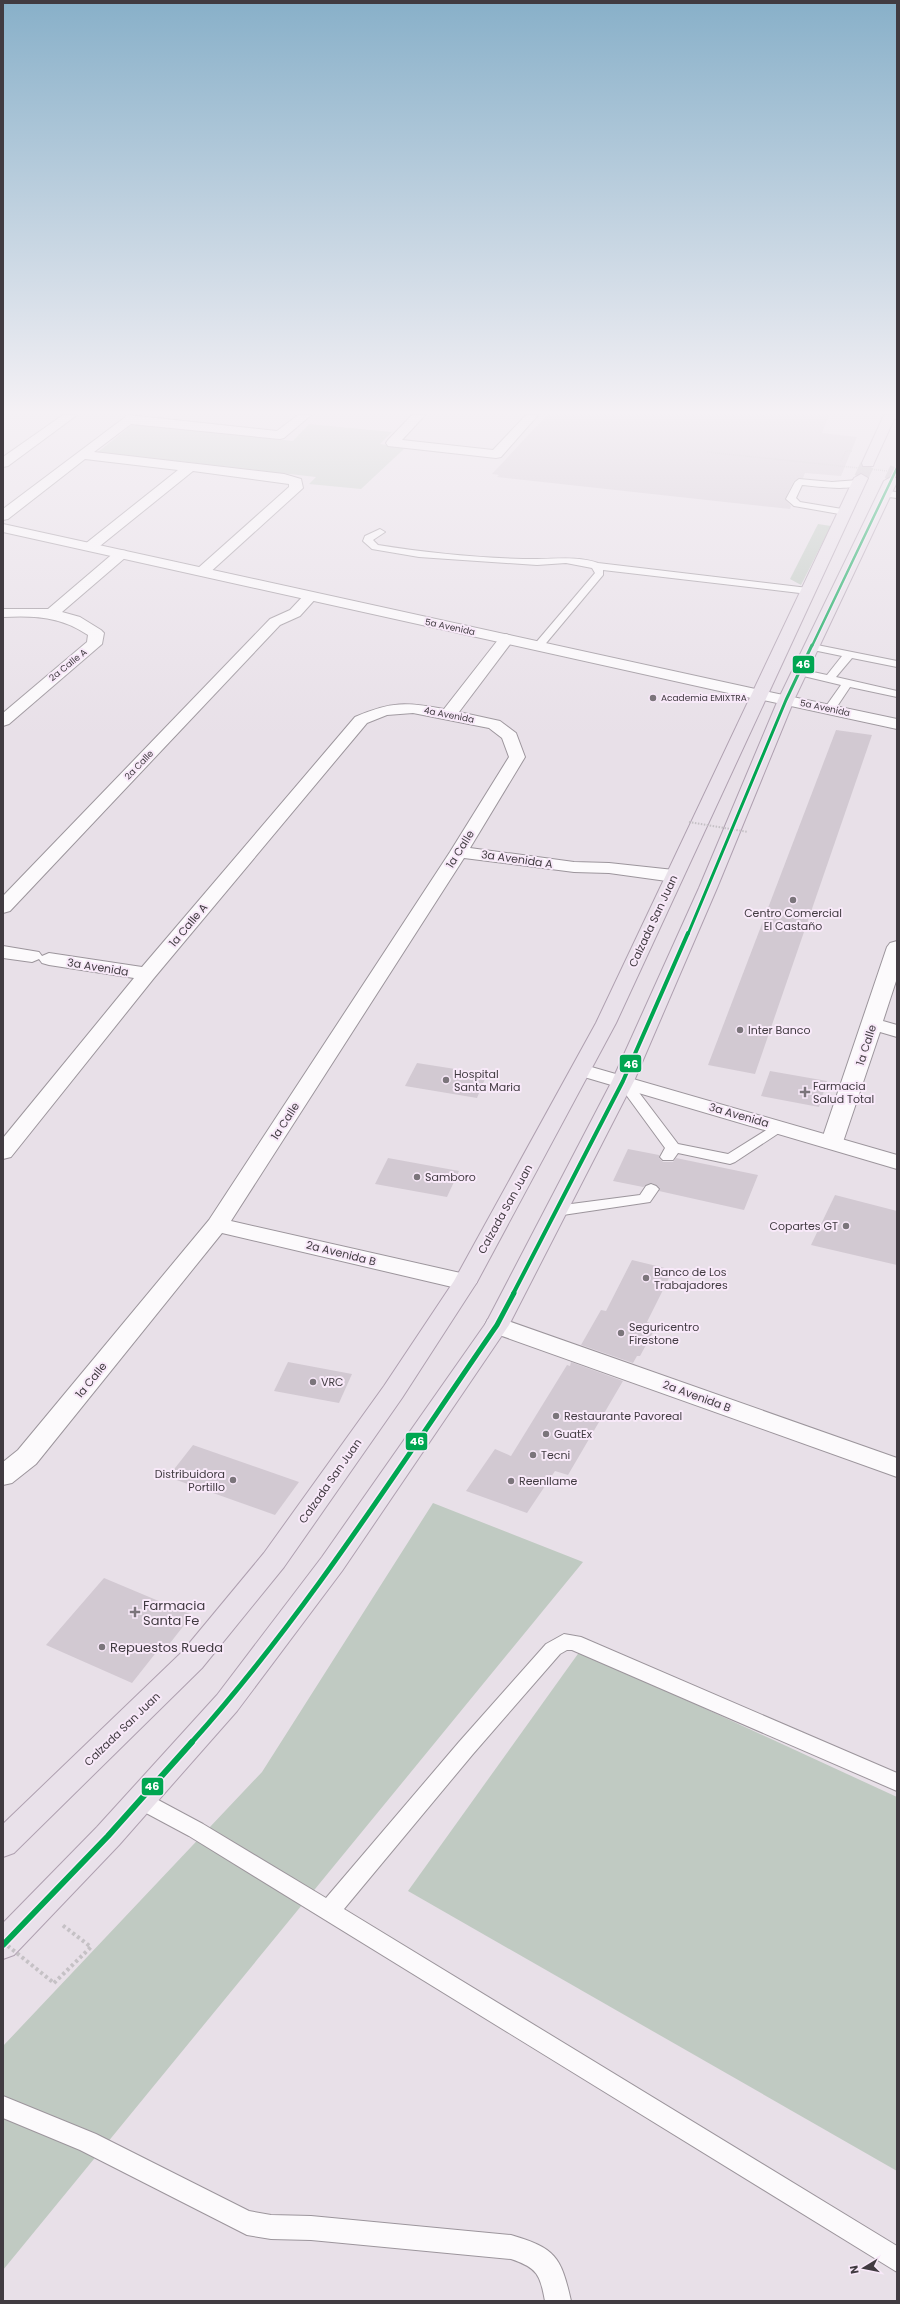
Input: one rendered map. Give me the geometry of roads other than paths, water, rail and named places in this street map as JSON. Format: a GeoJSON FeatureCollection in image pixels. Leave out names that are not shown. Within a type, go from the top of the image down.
{"type":"FeatureCollection","features":[{"type":"Feature","properties":{"kind":"main road","name":"Calzada San Juan"},"geometry":{"type":"LineString","coordinates":[[3,1844],[192,1660],[274,1560],[393,1392],[465,1282],[606,1023],[671,881],[840,523]]}},
{"type":"Feature","properties":{"kind":"main road"},"geometry":{"type":"LineString","coordinates":[[3,1944],[40,1907],[140,1800],[227,1703],[332,1564],[497,1325],[623,1081],[708,888],[786,700],[873,523]]}},
{"type":"Feature","properties":{"kind":"street"},"geometry":{"type":"LineString","coordinates":[[90,547],[121,523]]}},
{"type":"Feature","properties":{"kind":"street"},"geometry":{"type":"LineString","coordinates":[[202,572],[257,523]]}},
{"type":"Feature","properties":{"kind":"street","name":"5a Avenida"},"geometry":{"type":"LineString","coordinates":[[3,528],[897,724]]}},
{"type":"Feature","properties":{"kind":"street"},"geometry":{"type":"LineString","coordinates":[[3,613],[53,612],[121,554]]}},
{"type":"Feature","properties":{"kind":"street","name":"2a Calle"},"geometry":{"type":"LineString","coordinates":[[275,622],[279,610],[296,592]]}},
{"type":"Feature","properties":{"kind":"street","name":"2a Calle"},"geometry":{"type":"LineString","coordinates":[[3,908],[275,622],[295,612],[311,596]]}},
{"type":"Feature","properties":{"kind":"street","name":"2a Calle A"},"geometry":{"type":"LineString","coordinates":[[3,721],[94,644],[96,633],[87,626],[53,612]]}},
{"type":"Feature","properties":{"kind":"street"},"geometry":{"type":"LineString","coordinates":[[448,715],[506,639]]}},
{"type":"Feature","properties":{"kind":"street","name":"4a Avenida"},"geometry":{"type":"LineString","coordinates":[[384,710],[413,708],[494,724],[510,736]]}},
{"type":"Feature","properties":{"kind":"street","name":"1a Calle A"},"geometry":{"type":"LineString","coordinates":[[3,1152],[147,974],[361,720],[384,710]]}},
{"type":"Feature","properties":{"kind":"street","name":"1a Calle"},"geometry":{"type":"LineString","coordinates":[[3,1476],[28,1457],[217,1226],[459,852],[517,757],[510,736]]}},
{"type":"Feature","properties":{"kind":"street","name":"3a Avenida A"},"geometry":{"type":"LineString","coordinates":[[459,852],[574,867],[605,877],[671,881]]}},
{"type":"Feature","properties":{"kind":"street","name":"1a Calle"},"geometry":{"type":"LineString","coordinates":[[832,1142],[873,1024],[897,947]]}},
{"type":"Feature","properties":{"kind":"street","name":"3a Avenida"},"geometry":{"type":"LineString","coordinates":[[3,952],[147,974]]}},
{"type":"Feature","properties":{"kind":"street"},"geometry":{"type":"LineString","coordinates":[[873,1024],[897,1031]]}},
{"type":"Feature","properties":{"kind":"street","name":"3a Avenida"},"geometry":{"type":"LineString","coordinates":[[581,1070],[897,1162]]}},
{"type":"Feature","properties":{"kind":"street","name":"2a Avenida B"},"geometry":{"type":"LineString","coordinates":[[217,1226],[465,1282]]}},
{"type":"Feature","properties":{"kind":"street","name":"2a Avenida B"},"geometry":{"type":"LineString","coordinates":[[497,1325],[897,1468]]}},
{"type":"Feature","properties":{"kind":"lane"},"geometry":{"type":"LineString","coordinates":[[380,532],[370,536],[368,541],[375,547],[419,554],[537,562],[566,560],[585,562],[596,566],[808,591]]}},
{"type":"Feature","properties":{"kind":"lane"},"geometry":{"type":"LineString","coordinates":[[538,646],[600,573],[596,566]]}},
{"type":"Feature","properties":{"kind":"lane"},"geometry":{"type":"LineString","coordinates":[[812,647],[897,664]]}},
{"type":"Feature","properties":{"kind":"lane"},"geometry":{"type":"LineString","coordinates":[[829,679],[850,654]]}},
{"type":"Feature","properties":{"kind":"lane"},"geometry":{"type":"LineString","coordinates":[[799,672],[897,694]]}},
{"type":"Feature","properties":{"kind":"lane"},"geometry":{"type":"LineString","coordinates":[[830,709],[847,683]]}},
{"type":"Feature","properties":{"kind":"lane"},"geometry":{"type":"LineString","coordinates":[[623,1081],[670,1153],[730,1159],[780,1127]]}},
{"type":"Feature","properties":{"kind":"lane"},"geometry":{"type":"LineString","coordinates":[[556,1211],[645,1199],[651,1189]]}},
{"type":"Feature","properties":{"kind":"lane"},"geometry":{"type":"LineString","coordinates":[[329,1911],[466,1748],[553,1649],[564,1642],[574,1642],[649,1673],[897,1782]]}},
{"type":"Feature","properties":{"kind":"lane"},"geometry":{"type":"LineString","coordinates":[[140,1800],[196,1830],[897,2260]]}},
{"type":"Feature","properties":{"kind":"lane"},"geometry":{"type":"LineString","coordinates":[[3,2107],[88,2142],[247,2223],[271,2227],[311,2228],[511,2247],[536,2254],[552,2272],[558,2301]]}},
{"type":"Feature","properties":{"kind":"place","name":"Academia EMIXTRA"},"geometry":{"type":"Point","coordinates":[653,698]}},
{"type":"Feature","properties":{"kind":"place","name":"Centro Comercial El Castaño"},"geometry":{"type":"Point","coordinates":[793,900]}},
{"type":"Feature","properties":{"kind":"place","name":"Inter Banco"},"geometry":{"type":"Point","coordinates":[740,1030]}},
{"type":"Feature","properties":{"kind":"place","name":"Hospital Santa Maria"},"geometry":{"type":"Point","coordinates":[446,1080]}},
{"type":"Feature","properties":{"kind":"place","name":"Farmacia Salud Total"},"geometry":{"type":"Point","coordinates":[805,1092]}},
{"type":"Feature","properties":{"kind":"place","name":"Samboro"},"geometry":{"type":"Point","coordinates":[417,1177]}},
{"type":"Feature","properties":{"kind":"place","name":"Copartes GT"},"geometry":{"type":"Point","coordinates":[846,1226]}},
{"type":"Feature","properties":{"kind":"place","name":"Banco de Los Trabajadores"},"geometry":{"type":"Point","coordinates":[646,1278]}},
{"type":"Feature","properties":{"kind":"place","name":"Seguricentro Firestone"},"geometry":{"type":"Point","coordinates":[621,1333]}},
{"type":"Feature","properties":{"kind":"place","name":"VRC"},"geometry":{"type":"Point","coordinates":[313,1382]}},
{"type":"Feature","properties":{"kind":"place","name":"Restaurante Pavoreal"},"geometry":{"type":"Point","coordinates":[556,1416]}},
{"type":"Feature","properties":{"kind":"place","name":"GuatEx"},"geometry":{"type":"Point","coordinates":[546,1434]}},
{"type":"Feature","properties":{"kind":"place","name":"Tecni"},"geometry":{"type":"Point","coordinates":[533,1455]}},
{"type":"Feature","properties":{"kind":"place","name":"Distribuidora Portillo"},"geometry":{"type":"Point","coordinates":[233,1480]}},
{"type":"Feature","properties":{"kind":"place","name":"Reenllame"},"geometry":{"type":"Point","coordinates":[511,1481]}},
{"type":"Feature","properties":{"kind":"place","name":"Farmacia Santa Fe"},"geometry":{"type":"Point","coordinates":[135,1612]}},
{"type":"Feature","properties":{"kind":"place","name":"Repuestos Rueda"},"geometry":{"type":"Point","coordinates":[102,1647]}}]}
